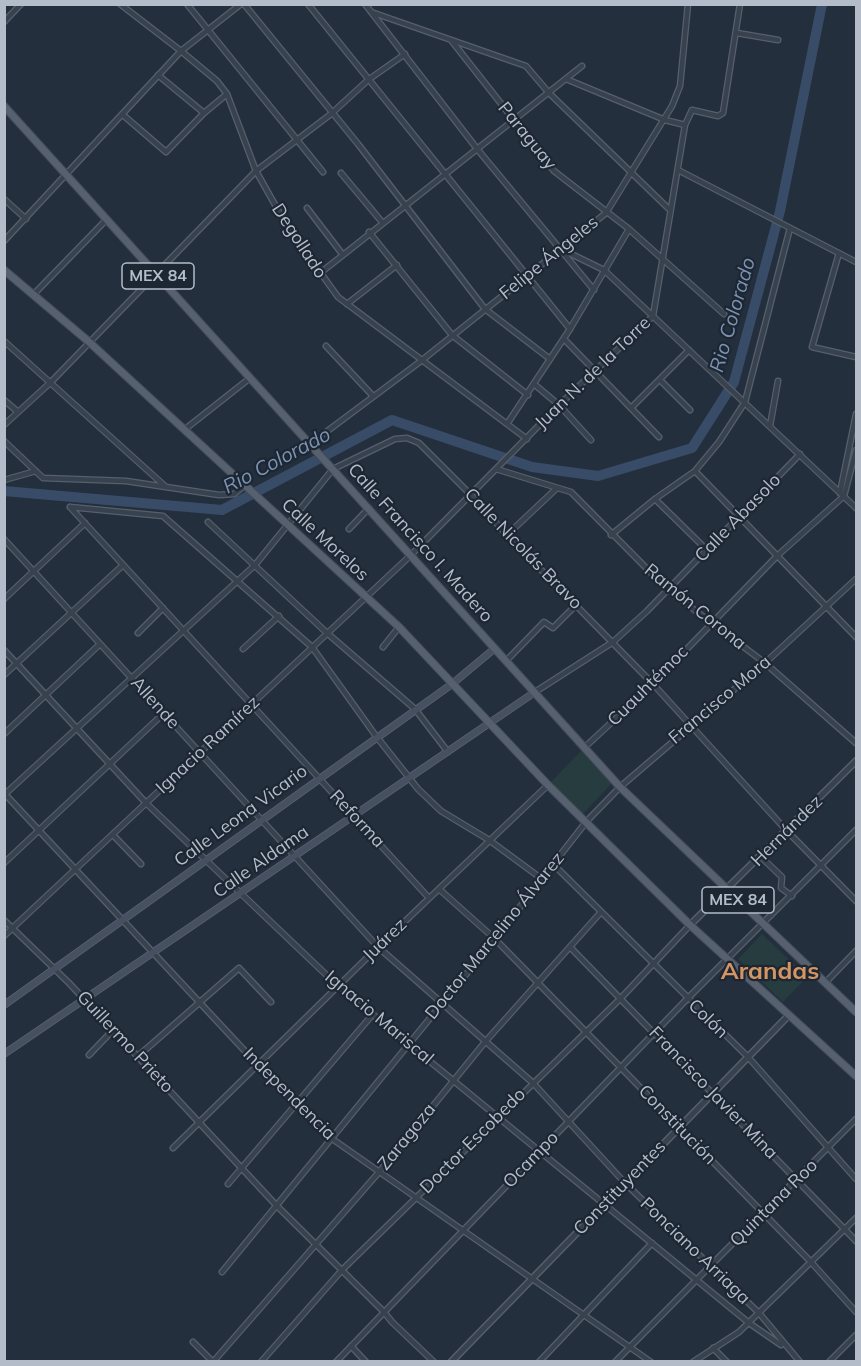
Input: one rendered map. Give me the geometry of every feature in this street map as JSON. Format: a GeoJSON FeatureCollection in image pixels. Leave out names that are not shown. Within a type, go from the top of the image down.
{"type":"FeatureCollection","features":[{"type":"Feature","properties":{"kind":"main road","name":"Calle Francisco I. Madero"},"geometry":{"type":"LineString","coordinates":[[4,106],[620,787]]}},
{"type":"Feature","properties":{"kind":"main road","name":"Calle Morelos"},"geometry":{"type":"LineString","coordinates":[[4,270],[88,341],[287,527],[399,627],[548,785],[586,822]]}},
{"type":"Feature","properties":{"kind":"main road","name":"Calle Leona Vicario"},"geometry":{"type":"LineString","coordinates":[[7,1004],[376,736],[452,684],[494,649]]}},
{"type":"Feature","properties":{"kind":"main road","name":"Calle Aldama"},"geometry":{"type":"LineString","coordinates":[[4,1054],[534,693]]}},
{"type":"Feature","properties":{"kind":"main road","name":"MEX 84"},"geometry":{"type":"LineString","coordinates":[[620,787],[856,1012]]}},
{"type":"Feature","properties":{"kind":"main road","name":"MEX 84"},"geometry":{"type":"LineString","coordinates":[[586,822],[690,925],[856,1076]]}},
{"type":"Feature","properties":{"kind":"street"},"geometry":{"type":"LineString","coordinates":[[4,13],[7,20],[21,4]]}},
{"type":"Feature","properties":{"kind":"street","name":"Degollado"},"geometry":{"type":"LineString","coordinates":[[120,4],[217,81],[227,94],[256,171],[319,274],[338,297],[526,439]]}},
{"type":"Feature","properties":{"kind":"street"},"geometry":{"type":"LineString","coordinates":[[187,4],[323,172]]}},
{"type":"Feature","properties":{"kind":"street"},"geometry":{"type":"LineString","coordinates":[[4,241],[181,51],[243,4],[331,114],[358,144],[485,309],[550,359]]}},
{"type":"Feature","properties":{"kind":"street"},"geometry":{"type":"LineString","coordinates":[[308,4],[570,330]]}},
{"type":"Feature","properties":{"kind":"street"},"geometry":{"type":"LineString","coordinates":[[365,4],[478,150],[562,248],[594,290]]}},
{"type":"Feature","properties":{"kind":"street","name":"Felipe Ángeles"},"geometry":{"type":"LineString","coordinates":[[311,445],[421,361],[606,213],[629,173],[665,120],[680,86],[688,4]]}},
{"type":"Feature","properties":{"kind":"street"},"geometry":{"type":"LineString","coordinates":[[740,4],[737,33],[778,40]]}},
{"type":"Feature","properties":{"kind":"street"},"geometry":{"type":"LineString","coordinates":[[371,12],[526,66],[549,93],[629,173],[670,210]]}},
{"type":"Feature","properties":{"kind":"street","name":"Juan N. de la Torre"},"geometry":{"type":"LineString","coordinates":[[411,555],[559,405],[653,316],[685,125],[692,110],[718,116],[723,113],[737,33]]}},
{"type":"Feature","properties":{"kind":"street","name":"Paraguay"},"geometry":{"type":"LineString","coordinates":[[451,40],[554,171],[663,257],[724,314]]}},
{"type":"Feature","properties":{"kind":"street"},"geometry":{"type":"LineString","coordinates":[[4,425],[51,382],[88,341],[256,171],[331,114],[368,80],[405,54]]}},
{"type":"Feature","properties":{"kind":"street"},"geometry":{"type":"LineString","coordinates":[[319,274],[369,232],[516,121],[582,66]]}},
{"type":"Feature","properties":{"kind":"street"},"geometry":{"type":"LineString","coordinates":[[158,75],[204,113]]}},
{"type":"Feature","properties":{"kind":"street"},"geometry":{"type":"LineString","coordinates":[[566,79],[665,120],[685,125]]}},
{"type":"Feature","properties":{"kind":"street"},"geometry":{"type":"LineString","coordinates":[[123,115],[166,152],[204,113],[227,94]]}},
{"type":"Feature","properties":{"kind":"street"},"geometry":{"type":"LineString","coordinates":[[678,170],[856,262]]}},
{"type":"Feature","properties":{"kind":"street"},"geometry":{"type":"LineString","coordinates":[[341,173],[382,222]]}},
{"type":"Feature","properties":{"kind":"street"},"geometry":{"type":"LineString","coordinates":[[4,199],[26,219]]}},
{"type":"Feature","properties":{"kind":"street"},"geometry":{"type":"LineString","coordinates":[[308,208],[343,255]]}},
{"type":"Feature","properties":{"kind":"street"},"geometry":{"type":"LineString","coordinates":[[34,294],[106,220]]}},
{"type":"Feature","properties":{"kind":"street"},"geometry":{"type":"LineString","coordinates":[[611,535],[655,499],[695,471],[719,441],[744,401],[789,227]]}},
{"type":"Feature","properties":{"kind":"street"},"geometry":{"type":"LineString","coordinates":[[507,424],[570,330],[629,229]]}},
{"type":"Feature","properties":{"kind":"street"},"geometry":{"type":"LineString","coordinates":[[369,232],[452,335],[528,395]]}},
{"type":"Feature","properties":{"kind":"street"},"geometry":{"type":"LineString","coordinates":[[562,248],[604,270],[856,508]]}},
{"type":"Feature","properties":{"kind":"street"},"geometry":{"type":"LineString","coordinates":[[839,253],[812,347],[856,357]]}},
{"type":"Feature","properties":{"kind":"street"},"geometry":{"type":"LineString","coordinates":[[347,304],[397,265]]}},
{"type":"Feature","properties":{"kind":"street"},"geometry":{"type":"LineString","coordinates":[[564,339],[659,437]]}},
{"type":"Feature","properties":{"kind":"street"},"geometry":{"type":"LineString","coordinates":[[4,341],[166,487]]}},
{"type":"Feature","properties":{"kind":"street"},"geometry":{"type":"LineString","coordinates":[[326,346],[373,396]]}},
{"type":"Feature","properties":{"kind":"street"},"geometry":{"type":"LineString","coordinates":[[631,408],[689,350]]}},
{"type":"Feature","properties":{"kind":"street"},"geometry":{"type":"LineString","coordinates":[[184,430],[251,378]]}},
{"type":"Feature","properties":{"kind":"street"},"geometry":{"type":"LineString","coordinates":[[660,380],[690,410]]}},
{"type":"Feature","properties":{"kind":"street"},"geometry":{"type":"LineString","coordinates":[[770,426],[778,381]]}},
{"type":"Feature","properties":{"kind":"street"},"geometry":{"type":"LineString","coordinates":[[534,384],[559,405],[591,440]]}},
{"type":"Feature","properties":{"kind":"street"},"geometry":{"type":"LineString","coordinates":[[4,400],[18,412]]}},
{"type":"Feature","properties":{"kind":"street"},"geometry":{"type":"LineString","coordinates":[[841,496],[856,414]]}},
{"type":"Feature","properties":{"kind":"street","name":"Calle Nicolás Bravo"},"geometry":{"type":"LineString","coordinates":[[333,469],[395,439],[407,438],[419,443],[613,642],[787,831],[856,901]]}},
{"type":"Feature","properties":{"kind":"street"},"geometry":{"type":"LineString","coordinates":[[4,441],[43,478],[80,477],[219,495],[234,494],[247,489]]}},
{"type":"Feature","properties":{"kind":"street"},"geometry":{"type":"LineString","coordinates":[[841,496],[856,450]]}},
{"type":"Feature","properties":{"kind":"street","name":"Calle Abasolo"},"geometry":{"type":"LineString","coordinates":[[534,693],[613,642],[708,551],[800,454]]}},
{"type":"Feature","properties":{"kind":"street","name":"Ramón Corona"},"geometry":{"type":"LineString","coordinates":[[498,466],[571,492],[611,535],[668,590],[765,663],[856,743]]}},
{"type":"Feature","properties":{"kind":"street"},"geometry":{"type":"LineString","coordinates":[[5,794],[255,565],[333,469]]}},
{"type":"Feature","properties":{"kind":"street"},"geometry":{"type":"LineString","coordinates":[[4,480],[36,471]]}},
{"type":"Feature","properties":{"kind":"street"},"geometry":{"type":"LineString","coordinates":[[695,471],[856,636]]}},
{"type":"Feature","properties":{"kind":"street"},"geometry":{"type":"LineString","coordinates":[[507,535],[557,488]]}},
{"type":"Feature","properties":{"kind":"street","name":"Cuauhtémoc"},"geometry":{"type":"LineString","coordinates":[[585,747],[653,684],[777,556],[841,496]]}},
{"type":"Feature","properties":{"kind":"street"},"geometry":{"type":"LineString","coordinates":[[655,499],[708,551]]}},
{"type":"Feature","properties":{"kind":"street","name":"Reforma"},"geometry":{"type":"LineString","coordinates":[[238,580],[163,516],[70,507],[429,898]]}},
{"type":"Feature","properties":{"kind":"street"},"geometry":{"type":"LineString","coordinates":[[349,529],[369,508]]}},
{"type":"Feature","properties":{"kind":"street"},"geometry":{"type":"LineString","coordinates":[[208,522],[327,633],[415,709],[448,752]]}},
{"type":"Feature","properties":{"kind":"street"},"geometry":{"type":"LineString","coordinates":[[4,599],[85,524]]}},
{"type":"Feature","properties":{"kind":"street","name":"Allende"},"geometry":{"type":"LineString","coordinates":[[4,540],[378,947]]}},
{"type":"Feature","properties":{"kind":"street","name":"Ignacio Ramírez"},"geometry":{"type":"LineString","coordinates":[[4,936],[411,555]]}},
{"type":"Feature","properties":{"kind":"street"},"geometry":{"type":"LineString","coordinates":[[4,675],[123,565]]}},
{"type":"Feature","properties":{"kind":"street","name":"Francisco Mora"},"geometry":{"type":"LineString","coordinates":[[586,822],[620,787],[765,663],[856,579]]}},
{"type":"Feature","properties":{"kind":"street"},"geometry":{"type":"LineString","coordinates":[[238,580],[312,647],[408,777],[441,812],[489,840],[542,879]]}},
{"type":"Feature","properties":{"kind":"street"},"geometry":{"type":"LineString","coordinates":[[506,661],[544,622],[554,628],[576,605]]}},
{"type":"Feature","properties":{"kind":"street"},"geometry":{"type":"LineString","coordinates":[[138,633],[163,608]]}},
{"type":"Feature","properties":{"kind":"street"},"geometry":{"type":"LineString","coordinates":[[243,649],[279,616]]}},
{"type":"Feature","properties":{"kind":"street"},"geometry":{"type":"LineString","coordinates":[[383,648],[399,627]]}},
{"type":"Feature","properties":{"kind":"street"},"geometry":{"type":"LineString","coordinates":[[4,734],[100,644]]}},
{"type":"Feature","properties":{"kind":"street","name":"Ignacio Mariscal"},"geometry":{"type":"LineString","coordinates":[[4,650],[146,803],[338,986],[749,1323],[787,1349]]}},
{"type":"Feature","properties":{"kind":"street"},"geometry":{"type":"LineString","coordinates":[[4,864],[164,713]]}},
{"type":"Feature","properties":{"kind":"street","name":"Hernández"},"geometry":{"type":"LineString","coordinates":[[690,925],[728,891],[856,761]]}},
{"type":"Feature","properties":{"kind":"street","name":"Juárez"},"geometry":{"type":"LineString","coordinates":[[173,1148],[199,1120],[548,785]]}},
{"type":"Feature","properties":{"kind":"street","name":"Independencia"},"geometry":{"type":"LineString","coordinates":[[5,794],[258,1065],[331,1138],[651,1362]]}},
{"type":"Feature","properties":{"kind":"street","name":"Doctor Marcelino Álvarez"},"geometry":{"type":"LineString","coordinates":[[222,1272],[495,939],[586,822]]}},
{"type":"Feature","properties":{"kind":"street","name":"Ocampo"},"geometry":{"type":"LineString","coordinates":[[336,1362],[539,1150],[856,830]]}},
{"type":"Feature","properties":{"kind":"street"},"geometry":{"type":"LineString","coordinates":[[113,834],[141,864]]}},
{"type":"Feature","properties":{"kind":"street"},"geometry":{"type":"LineString","coordinates":[[761,857],[782,877],[781,888],[792,896]]}},
{"type":"Feature","properties":{"kind":"street","name":"Colón"},"geometry":{"type":"LineString","coordinates":[[553,864],[748,1057],[856,1179]]}},
{"type":"Feature","properties":{"kind":"street","name":"Constitución"},"geometry":{"type":"LineString","coordinates":[[439,889],[495,939],[811,1262],[856,1312]]}},
{"type":"Feature","properties":{"kind":"street","name":"Zaragoza"},"geometry":{"type":"LineString","coordinates":[[213,1362],[380,1171],[485,1041],[601,912]]}},
{"type":"Feature","properties":{"kind":"street","name":"Guillermo Prieto"},"geometry":{"type":"LineString","coordinates":[[4,920],[84,999],[276,1205],[434,1362]]}},
{"type":"Feature","properties":{"kind":"street","name":"Doctor Escobedo"},"geometry":{"type":"LineString","coordinates":[[261,1362],[342,1270],[621,998],[690,925]]}},
{"type":"Feature","properties":{"kind":"street","name":"Ponciano Arriaga"},"geometry":{"type":"LineString","coordinates":[[378,947],[532,1083],[625,1183],[759,1313],[800,1362]]}},
{"type":"Feature","properties":{"kind":"street","name":"Francisco Javier Mina"},"geometry":{"type":"LineString","coordinates":[[570,947],[856,1240]]}},
{"type":"Feature","properties":{"kind":"street"},"geometry":{"type":"LineString","coordinates":[[826,982],[856,951]]}},
{"type":"Feature","properties":{"kind":"street"},"geometry":{"type":"LineString","coordinates":[[137,1057],[239,968],[271,1002]]}},
{"type":"Feature","properties":{"kind":"street"},"geometry":{"type":"LineString","coordinates":[[4,996],[7,1004]]}},
{"type":"Feature","properties":{"kind":"street"},"geometry":{"type":"LineString","coordinates":[[228,1184],[373,1014]]}},
{"type":"Feature","properties":{"kind":"street","name":"Constituyentes"},"geometry":{"type":"LineString","coordinates":[[451,1362],[789,1015]]}},
{"type":"Feature","properties":{"kind":"street"},"geometry":{"type":"LineString","coordinates":[[88,1055],[113,1030]]}},
{"type":"Feature","properties":{"kind":"street","name":"Quintana Roo"},"geometry":{"type":"LineString","coordinates":[[615,1362],[856,1119]]}},
{"type":"Feature","properties":{"kind":"street"},"geometry":{"type":"LineString","coordinates":[[693,1362],[749,1323],[856,1218]]}},
{"type":"Feature","properties":{"kind":"street"},"geometry":{"type":"LineString","coordinates":[[539,1362],[652,1243]]}},
{"type":"Feature","properties":{"kind":"street"},"geometry":{"type":"LineString","coordinates":[[829,1362],[856,1335]]}},
{"type":"Feature","properties":{"kind":"street"},"geometry":{"type":"LineString","coordinates":[[194,1342],[213,1362]]}},
{"type":"Feature","properties":{"kind":"street"},"geometry":{"type":"LineString","coordinates":[[351,1346],[366,1362]]}},
{"type":"Feature","properties":{"kind":"street"},"geometry":{"type":"LineString","coordinates":[[713,1348],[727,1362]]}},
{"type":"Feature","properties":{"kind":"green space"},"geometry":{"type":"Polygon","coordinates":[[[582,750],[612,783],[582,815],[550,783],[582,750]]]}},
{"type":"Feature","properties":{"kind":"green space"},"geometry":{"type":"Polygon","coordinates":[[[762,934],[807,977],[783,1002],[738,959],[762,934]]]}},
{"type":"Feature","properties":{"kind":"waterway","name":"Rio Colorado"},"geometry":{"type":"LineString","coordinates":[[4,491],[222,510],[392,420],[532,467],[598,476],[692,448],[734,382],[780,211],[822,4]]}},
{"type":"Feature","properties":{"kind":"district","name":"Arandas"},"geometry":{"type":"Point","coordinates":[770,972]}}]}
